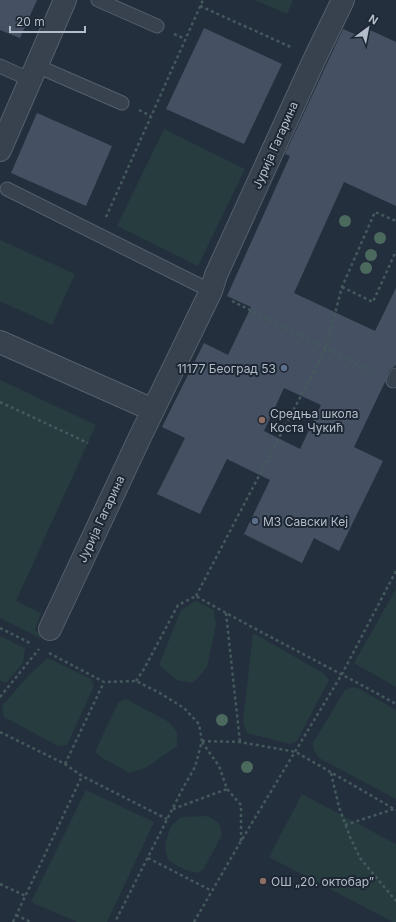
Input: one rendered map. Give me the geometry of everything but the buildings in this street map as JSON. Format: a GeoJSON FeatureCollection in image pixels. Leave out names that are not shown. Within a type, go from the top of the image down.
{"type":"FeatureCollection","features":[{"type":"Feature","properties":{"kind":"street"},"geometry":{"type":"LineString","coordinates":[[1,145],[65,0]]}},
{"type":"Feature","properties":{"kind":"street","name":"Јурија Гагарина"},"geometry":{"type":"LineString","coordinates":[[50,629],[211,291],[216,275],[343,0]]}},
{"type":"Feature","properties":{"kind":"street"},"geometry":{"type":"LineString","coordinates":[[0,342],[153,410]]}},
{"type":"Feature","properties":{"kind":"lane"},"geometry":{"type":"LineString","coordinates":[[98,0],[157,26]]}},
{"type":"Feature","properties":{"kind":"lane"},"geometry":{"type":"LineString","coordinates":[[0,66],[34,73],[122,103]]}},
{"type":"Feature","properties":{"kind":"lane"},"geometry":{"type":"LineString","coordinates":[[7,189],[211,291]]}},
{"type":"Feature","properties":{"kind":"path"},"geometry":{"type":"LineString","coordinates":[[98,234],[203,0]]}},
{"type":"Feature","properties":{"kind":"path"},"geometry":{"type":"LineString","coordinates":[[200,6],[315,58]]}},
{"type":"Feature","properties":{"kind":"path"},"geometry":{"type":"LineString","coordinates":[[136,681],[178,605],[196,596],[326,348],[342,287],[375,212],[396,221]]}},
{"type":"Feature","properties":{"kind":"path"},"geometry":{"type":"LineString","coordinates":[[342,287],[374,302],[396,251]]}},
{"type":"Feature","properties":{"kind":"path"},"geometry":{"type":"LineString","coordinates":[[211,291],[326,348],[394,378]]}},
{"type":"Feature","properties":{"kind":"path"},"geometry":{"type":"LineString","coordinates":[[0,402],[88,443]]}},
{"type":"Feature","properties":{"kind":"path"},"geometry":{"type":"LineString","coordinates":[[194,922],[342,674],[396,571]]}},
{"type":"Feature","properties":{"kind":"path"},"geometry":{"type":"LineString","coordinates":[[196,596],[396,704]]}},
{"type":"Feature","properties":{"kind":"path"},"geometry":{"type":"LineString","coordinates":[[226,613],[240,742]]}},
{"type":"Feature","properties":{"kind":"path"},"geometry":{"type":"LineString","coordinates":[[0,628],[104,682],[136,681],[184,708],[199,724],[202,741],[219,766],[226,789],[241,805],[241,841]]}},
{"type":"Feature","properties":{"kind":"path"},"geometry":{"type":"LineString","coordinates":[[0,697],[40,648]]}},
{"type":"Feature","properties":{"kind":"path"},"geometry":{"type":"LineString","coordinates":[[65,764],[104,682]]}},
{"type":"Feature","properties":{"kind":"path"},"geometry":{"type":"LineString","coordinates":[[0,732],[65,764],[82,776],[167,819]]}},
{"type":"Feature","properties":{"kind":"path"},"geometry":{"type":"LineString","coordinates":[[202,741],[240,742],[296,752],[395,809]]}},
{"type":"Feature","properties":{"kind":"path"},"geometry":{"type":"LineString","coordinates":[[115,922],[195,767],[202,741]]}},
{"type":"Feature","properties":{"kind":"path"},"geometry":{"type":"LineString","coordinates":[[331,773],[345,825],[360,858],[396,901]]}},
{"type":"Feature","properties":{"kind":"path"},"geometry":{"type":"LineString","coordinates":[[13,922],[82,776]]}},
{"type":"Feature","properties":{"kind":"path"},"geometry":{"type":"LineString","coordinates":[[172,810],[226,789]]}},
{"type":"Feature","properties":{"kind":"path"},"geometry":{"type":"LineString","coordinates":[[345,825],[395,809]]}},
{"type":"Feature","properties":{"kind":"path"},"geometry":{"type":"LineString","coordinates":[[148,858],[212,891]]}},
{"type":"Feature","properties":{"kind":"path"},"geometry":{"type":"LineString","coordinates":[[0,884],[26,896]]}},
{"type":"Feature","properties":{"kind":"path"},"geometry":{"type":"LineString","coordinates":[[16,915],[31,922]]}},
{"type":"Feature","properties":{"kind":"green space"},"geometry":{"type":"Polygon","coordinates":[[[255,0],[293,0],[287,14],[255,0]]]}},
{"type":"Feature","properties":{"kind":"green space"},"geometry":{"type":"Polygon","coordinates":[[[164,129],[245,169],[198,266],[117,226],[164,129]]]}},
{"type":"Feature","properties":{"kind":"green space"},"geometry":{"type":"Polygon","coordinates":[[[0,240],[75,274],[52,325],[0,301],[0,240]]]}},
{"type":"Feature","properties":{"kind":"green space"},"geometry":{"type":"Polygon","coordinates":[[[0,380],[96,425],[16,601],[41,613],[35,630],[42,635],[40,638],[0,618],[0,380]]]}},
{"type":"Feature","properties":{"kind":"green space"},"geometry":{"type":"Polygon","coordinates":[[[396,589],[396,687],[354,663],[396,589]]]}},
{"type":"Feature","properties":{"kind":"green space"},"geometry":{"type":"Polygon","coordinates":[[[196,601],[214,610],[216,625],[207,667],[197,679],[191,683],[177,680],[159,665],[181,610],[196,601]]]}},
{"type":"Feature","properties":{"kind":"green space"},"geometry":{"type":"Polygon","coordinates":[[[253,633],[323,673],[329,680],[297,741],[290,744],[247,733],[243,722],[253,633]]]}},
{"type":"Feature","properties":{"kind":"green space"},"geometry":{"type":"Polygon","coordinates":[[[0,636],[25,648],[23,663],[6,683],[0,680],[0,636]]]}},
{"type":"Feature","properties":{"kind":"green space"},"geometry":{"type":"Polygon","coordinates":[[[48,658],[91,679],[94,686],[67,745],[58,746],[4,717],[2,706],[28,676],[48,658]]]}},
{"type":"Feature","properties":{"kind":"green space"},"geometry":{"type":"Polygon","coordinates":[[[353,687],[360,689],[396,710],[396,799],[319,758],[313,749],[313,743],[345,690],[353,687]]]}},
{"type":"Feature","properties":{"kind":"green space"},"geometry":{"type":"Polygon","coordinates":[[[126,699],[169,722],[177,732],[177,746],[147,767],[130,773],[104,759],[95,752],[118,703],[126,699]]]}},
{"type":"Feature","properties":{"kind":"green space"},"geometry":{"type":"Polygon","coordinates":[[[86,790],[154,822],[107,922],[77,922],[31,902],[86,790]]]}},
{"type":"Feature","properties":{"kind":"green space"},"geometry":{"type":"Polygon","coordinates":[[[302,794],[396,844],[396,922],[393,922],[269,857],[302,794]]]}},
{"type":"Feature","properties":{"kind":"green space"},"geometry":{"type":"Polygon","coordinates":[[[208,816],[220,824],[222,835],[203,870],[199,872],[190,872],[169,861],[165,844],[171,826],[181,817],[208,816]]]}},
{"type":"Feature","properties":{"kind":"place","name":"11177 Београд 53"},"geometry":{"type":"Point","coordinates":[284,368]}},
{"type":"Feature","properties":{"kind":"place","name":"Средња школа Коста Чукић"},"geometry":{"type":"Point","coordinates":[262,420]}},
{"type":"Feature","properties":{"kind":"place","name":"МЗ Савски Кеј"},"geometry":{"type":"Point","coordinates":[255,521]}},
{"type":"Feature","properties":{"kind":"place","name":"ОШ „20. октобар”"},"geometry":{"type":"Point","coordinates":[263,881]}}]}
